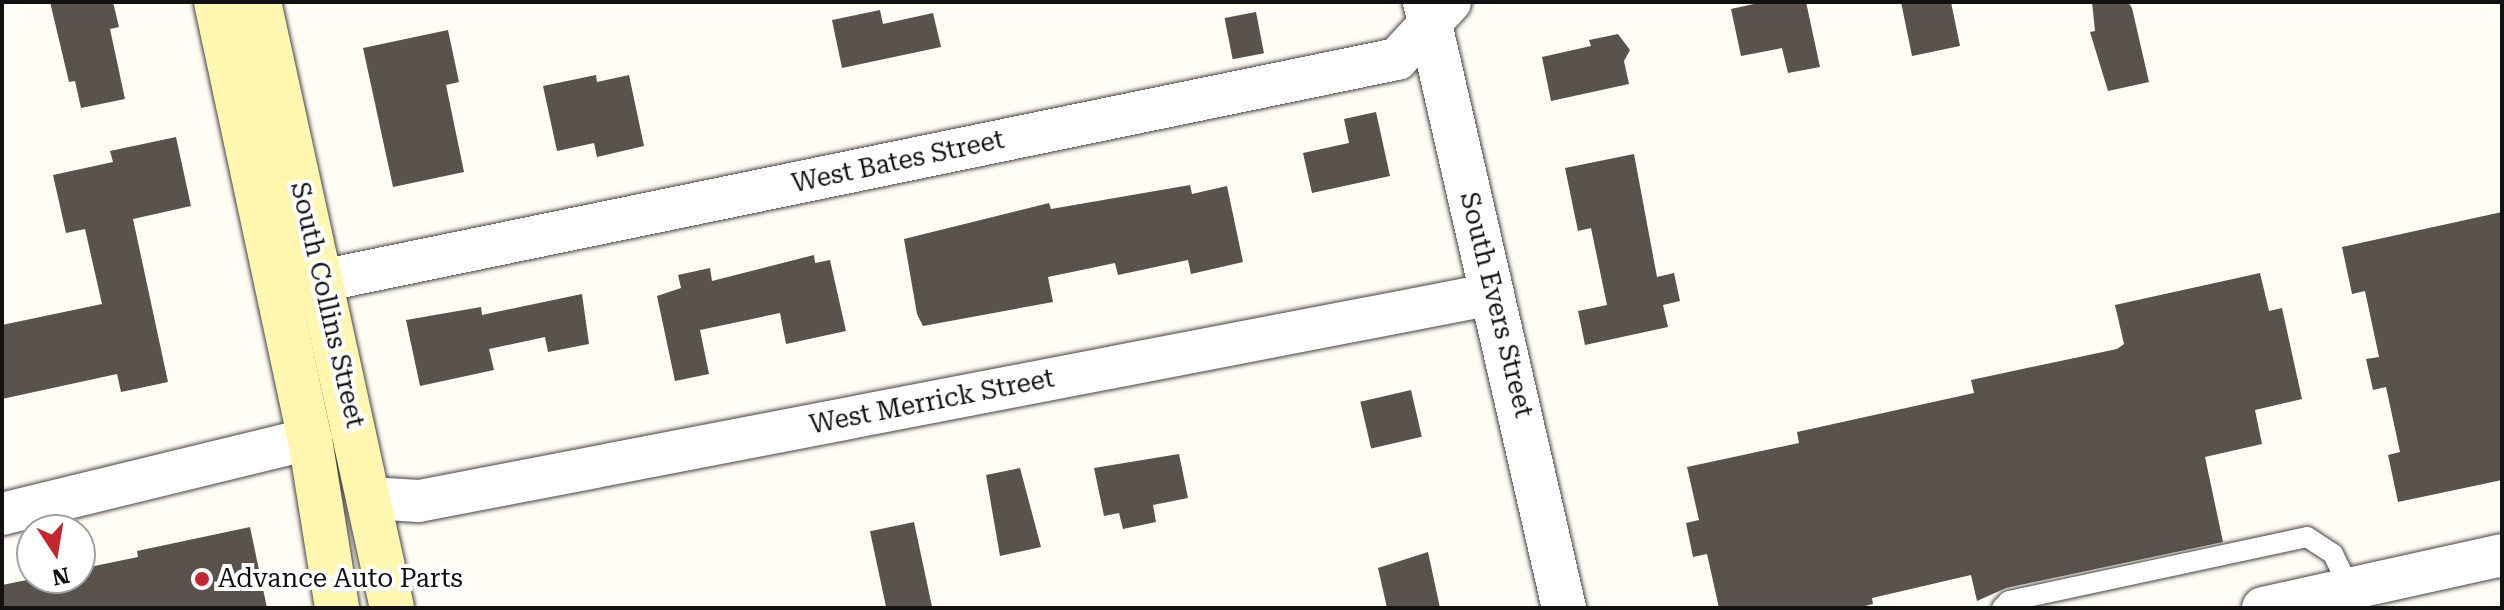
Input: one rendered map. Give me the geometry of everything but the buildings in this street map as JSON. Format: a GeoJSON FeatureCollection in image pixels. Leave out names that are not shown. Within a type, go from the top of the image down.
{"type":"FeatureCollection","features":[{"type":"Feature","properties":{"kind":"main road","name":"South Collins Street"},"geometry":{"type":"LineString","coordinates":[[216,2],[310,439],[337,608]]}},
{"type":"Feature","properties":{"kind":"main road","name":"South Collins Street"},"geometry":{"type":"LineString","coordinates":[[259,2],[392,608]]}},
{"type":"Feature","properties":{"kind":"street","name":"West Bates Street"},"geometry":{"type":"LineString","coordinates":[[321,281],[1397,59],[1435,8]]}},
{"type":"Feature","properties":{"kind":"street","name":"South Evers Street"},"geometry":{"type":"LineString","coordinates":[[1435,8],[1493,294],[1564,608]]}},
{"type":"Feature","properties":{"kind":"street","name":"West Merrick Street"},"geometry":{"type":"LineString","coordinates":[[370,498],[419,501],[1493,294]]}},
{"type":"Feature","properties":{"kind":"street"},"geometry":{"type":"LineString","coordinates":[[2,514],[310,439]]}},
{"type":"Feature","properties":{"kind":"street"},"geometry":{"type":"LineString","coordinates":[[2263,608],[2352,598],[2502,555]]}},
{"type":"Feature","properties":{"kind":"lane"},"geometry":{"type":"LineString","coordinates":[[2002,608],[2009,601],[2307,537],[2333,554],[2352,598]]}},
{"type":"Feature","properties":{"kind":"place","name":"Advance Auto Parts"},"geometry":{"type":"Point","coordinates":[202,579]}}]}
